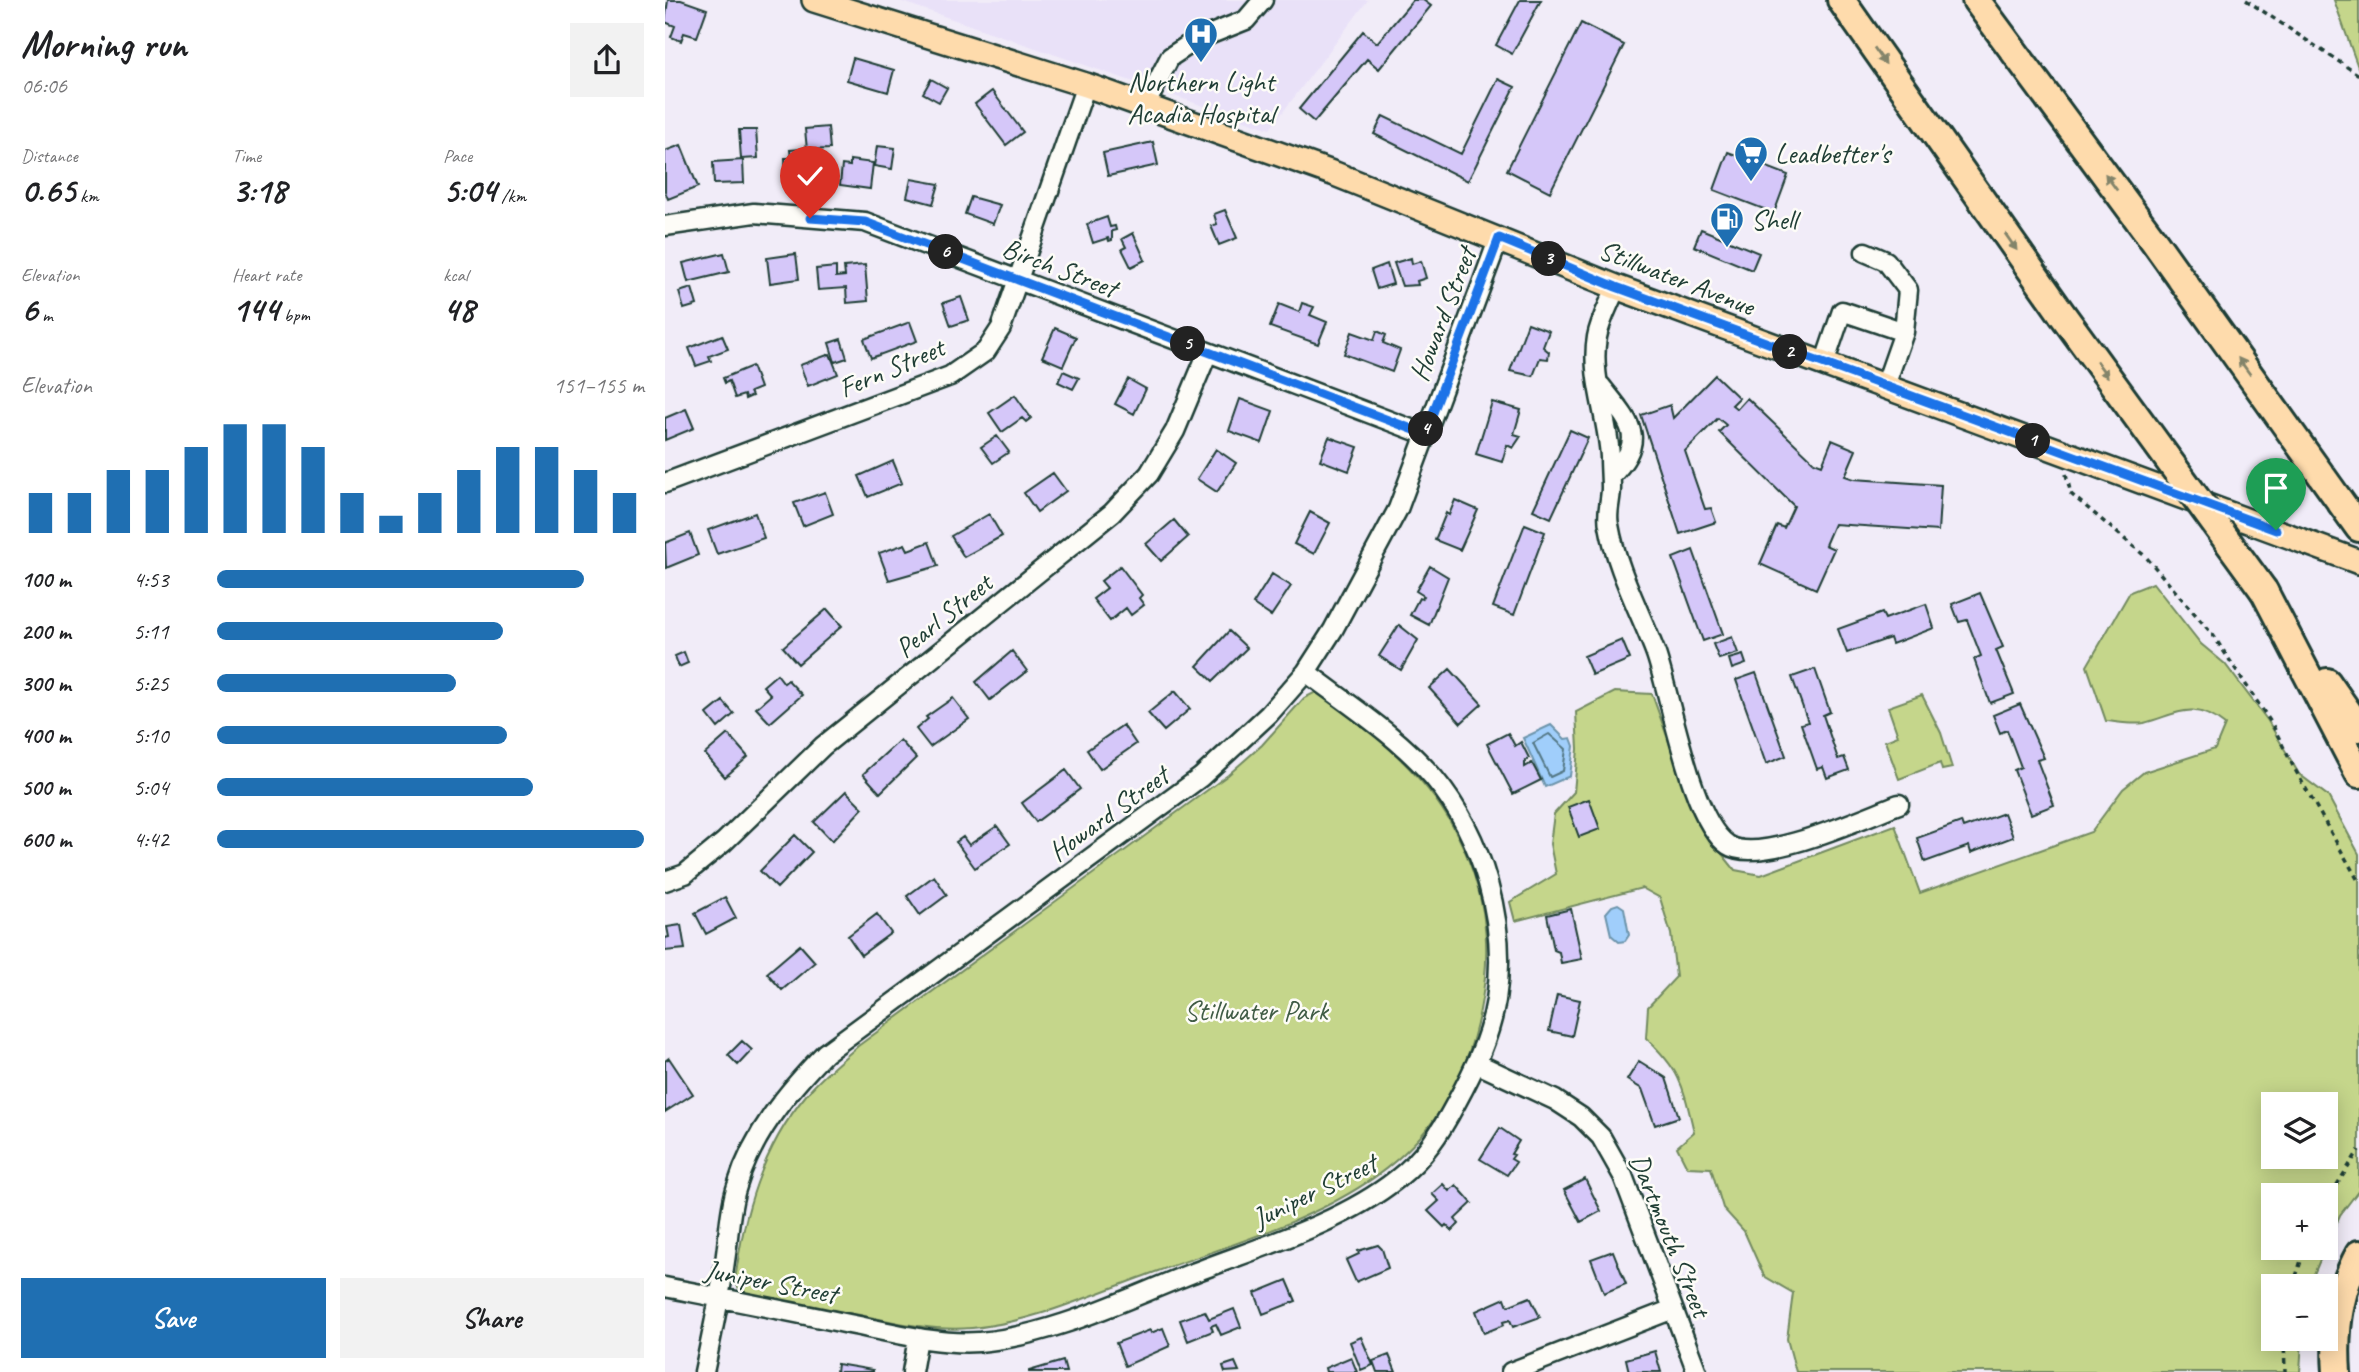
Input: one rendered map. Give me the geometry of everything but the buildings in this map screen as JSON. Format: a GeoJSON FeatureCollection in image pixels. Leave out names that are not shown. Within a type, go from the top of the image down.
{"type":"FeatureCollection","features":[{"type":"Feature","properties":{"kind":"highway"},"geometry":{"type":"LineString","coordinates":[[1841,0],[2359,728]]}},
{"type":"Feature","properties":{"kind":"highway"},"geometry":{"type":"LineString","coordinates":[[1976,0],[2284,421],[2359,528]]}},
{"type":"Feature","properties":{"kind":"highway"},"geometry":{"type":"LineString","coordinates":[[2264,591],[2359,774]]}},
{"type":"Feature","properties":{"kind":"highway"},"geometry":{"type":"LineString","coordinates":[[2337,1372],[2335,1343],[2341,1300],[2359,1254]]}},
{"type":"Feature","properties":{"kind":"main road","name":"Stillwater Avenue"},"geometry":{"type":"LineString","coordinates":[[814,0],[866,8],[1335,174],[1616,287],[2359,562]]}},
{"type":"Feature","properties":{"kind":"street"},"geometry":{"type":"LineString","coordinates":[[1145,106],[1170,57],[1196,40],[1246,20],[1263,0]]}},
{"type":"Feature","properties":{"kind":"street","name":"Fern Street"},"geometry":{"type":"LineString","coordinates":[[665,483],[950,376],[986,351],[1001,328],[1086,85]]}},
{"type":"Feature","properties":{"kind":"street","name":"Birch Street"},"geometry":{"type":"LineString","coordinates":[[665,226],[754,213],[865,222],[1425,434]]}},
{"type":"Feature","properties":{"kind":"street","name":"Howard Street"},"geometry":{"type":"LineString","coordinates":[[704,1372],[720,1297],[736,1187],[752,1149],[792,1087],[825,1053],[1201,777],[1261,723],[1306,672],[1333,630],[1398,509],[1499,238]]}},
{"type":"Feature","properties":{"kind":"street"},"geometry":{"type":"LineString","coordinates":[[1865,252],[1885,261],[1908,290],[1904,332],[1885,386]]}},
{"type":"Feature","properties":{"kind":"street"},"geometry":{"type":"LineString","coordinates":[[1616,287],[1597,336],[1596,380],[1608,431],[1611,475],[1608,522],[1617,555],[1656,655],[1681,747],[1710,825],[1728,846],[1755,851],[1790,845],[1899,804]]}},
{"type":"Feature","properties":{"kind":"street"},"geometry":{"type":"LineString","coordinates":[[1824,364],[1842,311],[1904,332]]}},
{"type":"Feature","properties":{"kind":"street","name":"Pearl Street"},"geometry":{"type":"LineString","coordinates":[[665,881],[685,874],[725,842],[823,746],[1112,513],[1149,474],[1175,431],[1208,352]]}},
{"type":"Feature","properties":{"kind":"street","name":"Juniper Street"},"geometry":{"type":"LineString","coordinates":[[665,1287],[918,1338],[980,1342],[1051,1327],[1255,1249],[1363,1202],[1395,1181],[1424,1156],[1478,1064],[1495,1002],[1498,961],[1492,899],[1478,855],[1459,814],[1436,780],[1401,743],[1306,672]]}},
{"type":"Feature","properties":{"kind":"street","name":"Dartmouth Street"},"geometry":{"type":"LineString","coordinates":[[1478,1064],[1555,1100],[1581,1117],[1601,1137],[1623,1176],[1697,1372]]}},
{"type":"Feature","properties":{"kind":"street"},"geometry":{"type":"LineString","coordinates":[[1511,1372],[1673,1309]]}},
{"type":"Feature","properties":{"kind":"street"},"geometry":{"type":"LineString","coordinates":[[912,1372],[918,1338]]}},
{"type":"Feature","properties":{"kind":"path"},"geometry":{"type":"LineString","coordinates":[[2246,0],[2359,75]]}},
{"type":"Feature","properties":{"kind":"path"},"geometry":{"type":"LineString","coordinates":[[2057,449],[2071,494],[2146,557],[2213,635],[2272,724],[2359,882]]}},
{"type":"Feature","properties":{"kind":"path"},"geometry":{"type":"LineString","coordinates":[[2338,1183],[2359,1150]]}},
{"type":"Feature","properties":{"kind":"path"},"geometry":{"type":"LineString","coordinates":[[2284,1351],[2285,1372]]}},
{"type":"Feature","properties":{"kind":"shaded area","name":"Northern Light Acadia Hospital"},"geometry":{"type":"Polygon","coordinates":[[[897,0],[1368,0],[1270,129],[897,0]]]}},
{"type":"Feature","properties":{"kind":"green space"},"geometry":{"type":"Polygon","coordinates":[[[2334,0],[2359,0],[2359,70],[2334,0]]]}},
{"type":"Feature","properties":{"kind":"green space"},"geometry":{"type":"Polygon","coordinates":[[[2153,583],[2201,644],[2225,664],[2268,721],[2299,774],[2328,796],[2359,854],[2359,1190],[2338,1220],[2338,1183],[2261,1183],[2261,1260],[2320,1260],[2314,1274],[2261,1274],[2261,1351],[2301,1351],[2300,1372],[1796,1372],[1787,1339],[1793,1293],[1764,1276],[1744,1231],[1723,1208],[1711,1168],[1687,1167],[1677,1147],[1694,1132],[1687,1103],[1674,1071],[1646,1038],[1648,1007],[1676,977],[1671,934],[1660,898],[1642,888],[1515,921],[1510,902],[1556,874],[1550,844],[1554,814],[1574,792],[1578,749],[1576,712],[1615,692],[1652,694],[1698,824],[1735,870],[1761,875],[1895,825],[1920,893],[2091,832],[2123,789],[2144,772],[2215,749],[2225,725],[2203,712],[2185,711],[2140,724],[2106,721],[2087,666],[2130,592],[2153,583]]]}},
{"type":"Feature","properties":{"kind":"green space","name":"Stillwater Park"},"geometry":{"type":"Polygon","coordinates":[[[1316,692],[1338,705],[1391,750],[1435,798],[1458,835],[1467,856],[1483,913],[1486,970],[1480,1010],[1463,1069],[1436,1117],[1402,1155],[1361,1186],[1315,1211],[1265,1233],[1020,1320],[958,1329],[915,1326],[742,1293],[735,1282],[743,1232],[757,1183],[778,1137],[813,1087],[858,1046],[1228,775],[1262,745],[1304,698],[1316,692]]]}},
{"type":"Feature","properties":{"kind":"green space"},"geometry":{"type":"Polygon","coordinates":[[[1922,695],[1941,733],[1952,768],[1942,770],[1940,763],[1899,779],[1885,741],[1898,736],[1888,707],[1922,695]]]}},
{"type":"Feature","properties":{"kind":"water"},"geometry":{"type":"Polygon","coordinates":[[[1551,725],[1565,739],[1571,738],[1574,746],[1570,776],[1545,787],[1523,738],[1551,725]]]}},
{"type":"Feature","properties":{"kind":"water"},"geometry":{"type":"Polygon","coordinates":[[[1618,904],[1624,908],[1629,935],[1625,941],[1619,942],[1611,935],[1606,913],[1618,904]]]}},
{"type":"Feature","properties":{"kind":"place","name":"Northern Light Acadia Hospital"},"geometry":{"type":"Point","coordinates":[1201,64]}},
{"type":"Feature","properties":{"kind":"place","name":"Leadbetter's"},"geometry":{"type":"Point","coordinates":[1751,183]}},
{"type":"Feature","properties":{"kind":"place","name":"Shell"},"geometry":{"type":"Point","coordinates":[1727,249]}},
{"type":"Feature","properties":{"kind":"route"},"geometry":{"type":"LineString","coordinates":[[810,218],[865,222],[1425,434],[1499,238],[1616,287],[2276,530]]}}]}
